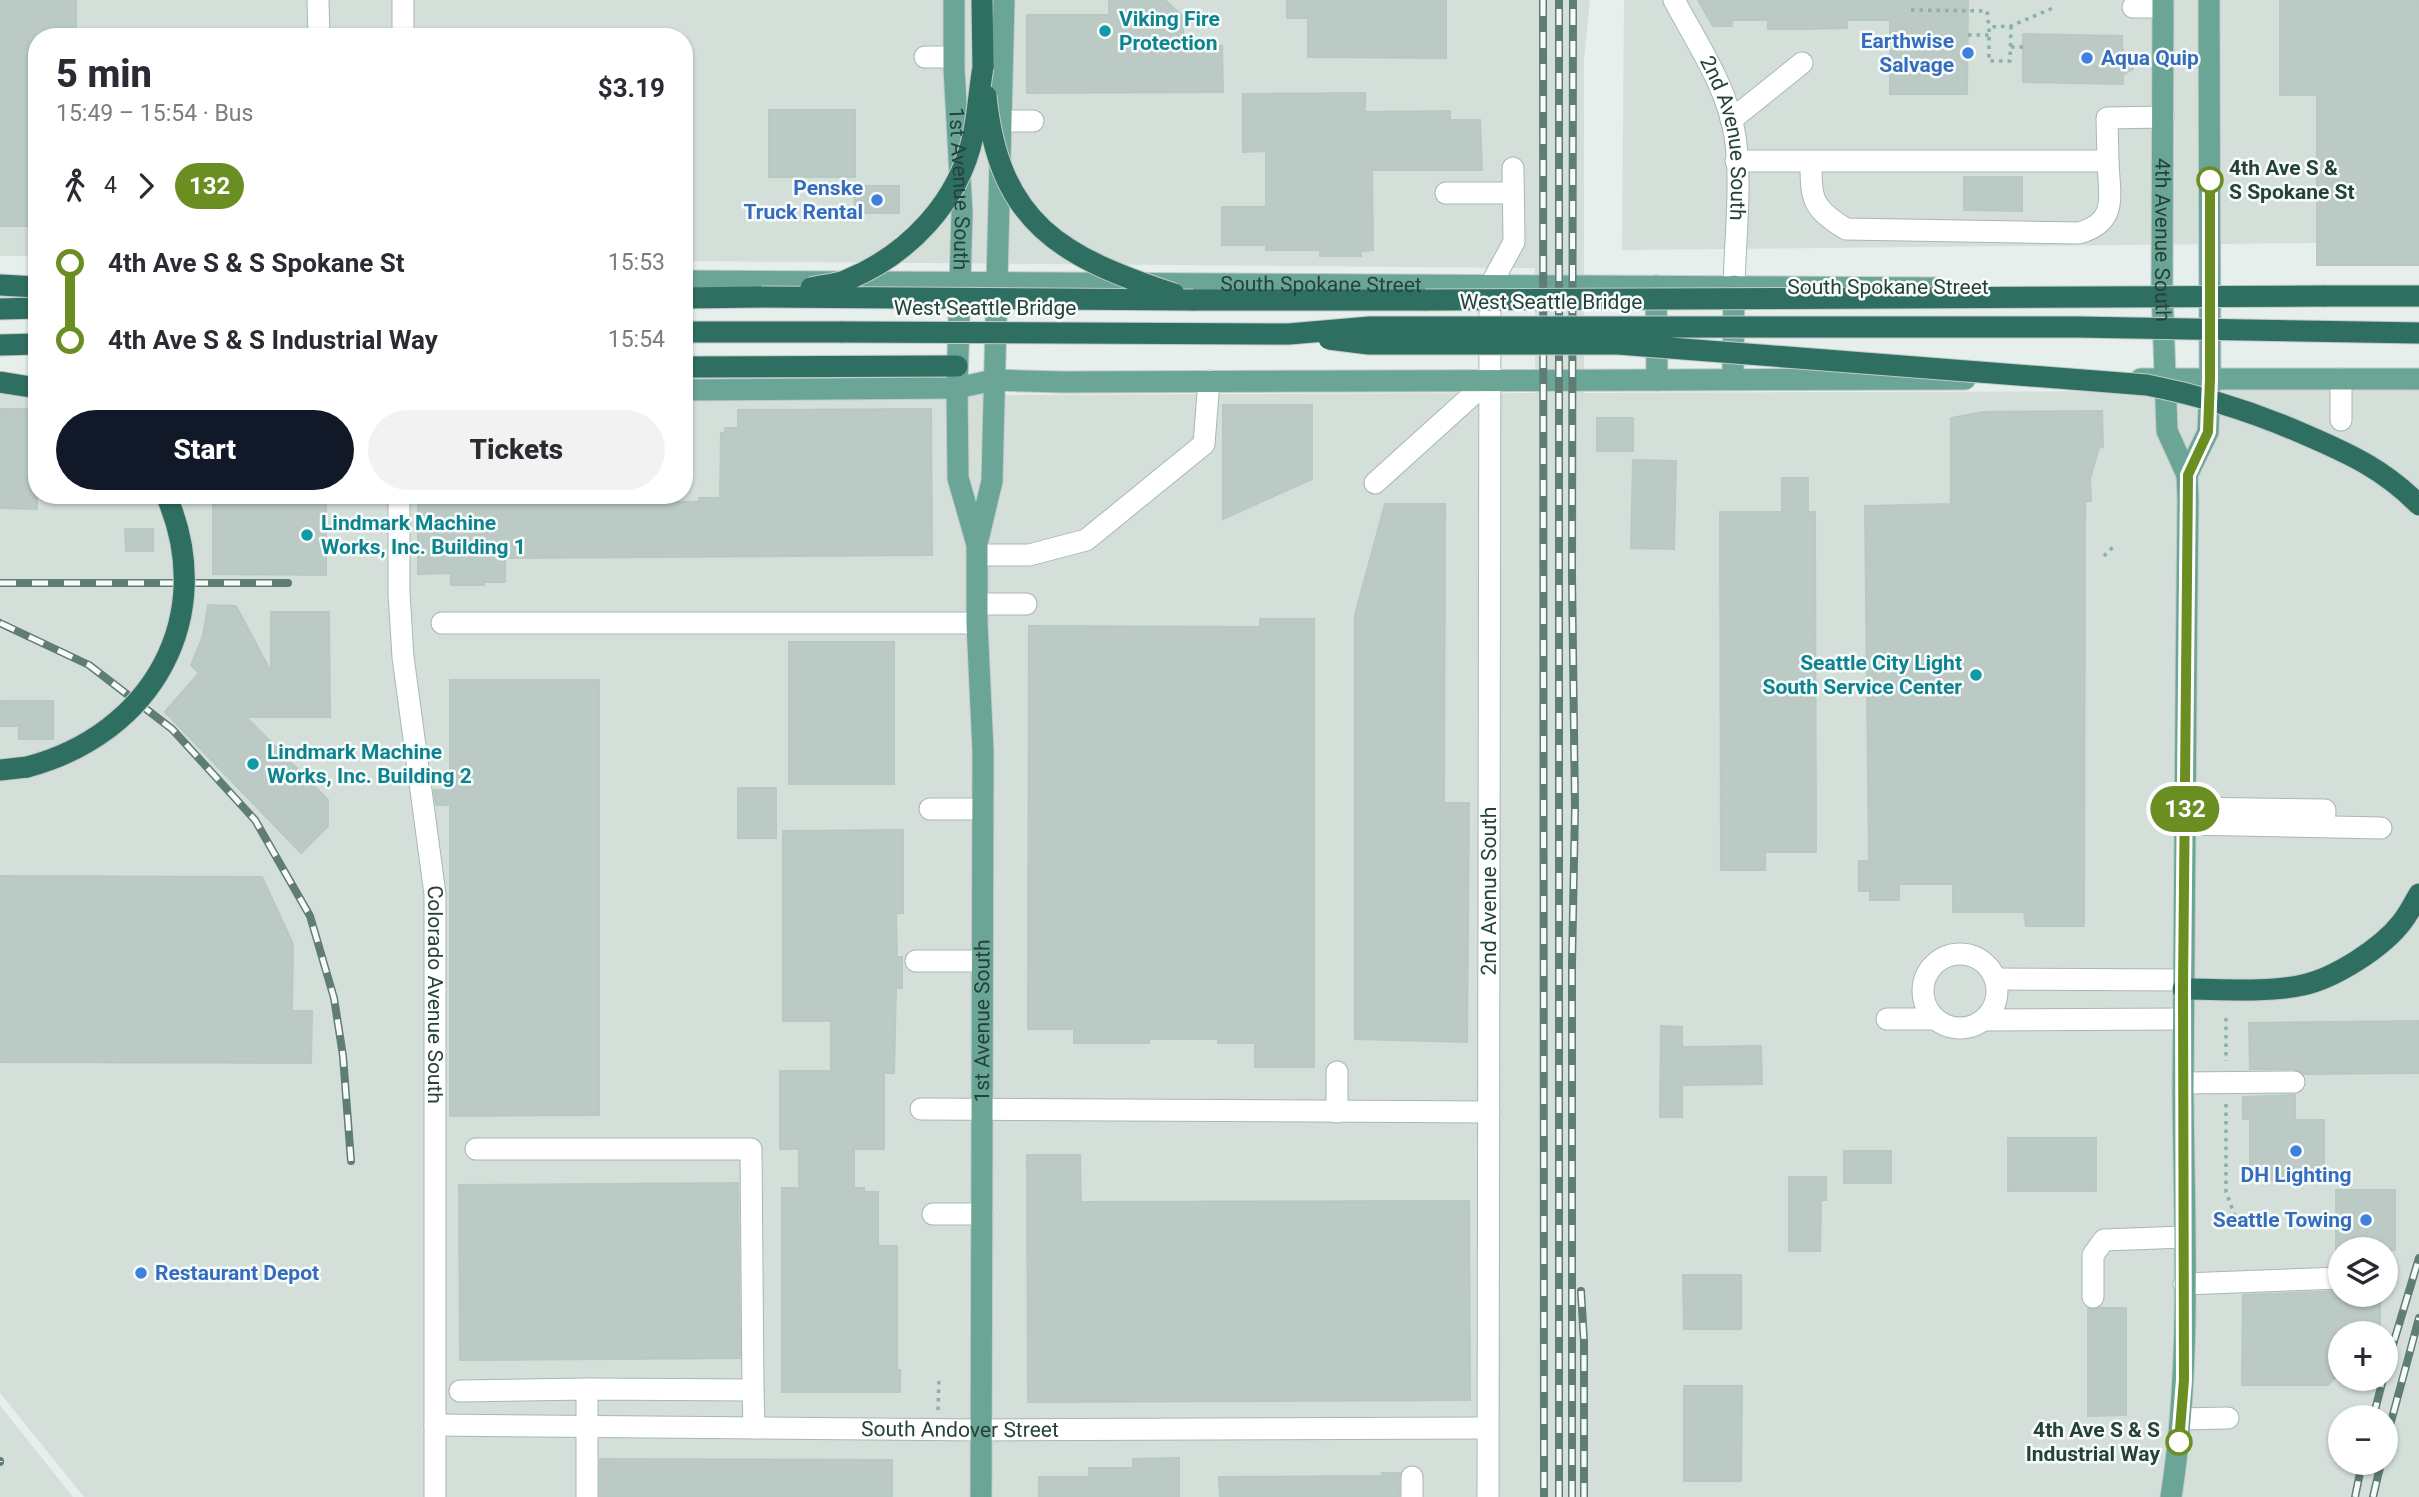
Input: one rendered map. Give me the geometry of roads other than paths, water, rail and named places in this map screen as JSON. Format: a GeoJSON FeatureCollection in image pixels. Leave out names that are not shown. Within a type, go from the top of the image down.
{"type":"FeatureCollection","features":[{"type":"Feature","properties":{"kind":"highway"},"geometry":{"type":"LineString","coordinates":[[982,0],[983,67],[988,118],[995,149],[1009,183],[1030,218],[1058,243],[1082,259],[1193,300]]}},
{"type":"Feature","properties":{"kind":"highway"},"geometry":{"type":"LineString","coordinates":[[761,297],[845,281],[879,264],[906,246],[935,216],[951,191],[973,138],[983,67]]}},
{"type":"Feature","properties":{"kind":"highway"},"geometry":{"type":"LineString","coordinates":[[0,284],[28,285]]}},
{"type":"Feature","properties":{"kind":"highway","name":"West Seattle Bridge"},"geometry":{"type":"LineString","coordinates":[[693,298],[1193,300],[2419,296]]}},
{"type":"Feature","properties":{"kind":"highway"},"geometry":{"type":"LineString","coordinates":[[0,309],[28,308]]}},
{"type":"Feature","properties":{"kind":"highway","name":"West Seattle Bridge"},"geometry":{"type":"LineString","coordinates":[[693,332],[1289,334],[1370,327],[2051,327],[2419,332]]}},
{"type":"Feature","properties":{"kind":"highway"},"geometry":{"type":"LineString","coordinates":[[1289,334],[1369,344],[1618,344],[2147,385],[2193,394],[2258,414],[2354,455],[2376,468],[2419,505]]}},
{"type":"Feature","properties":{"kind":"highway"},"geometry":{"type":"LineString","coordinates":[[0,345],[28,344]]}},
{"type":"Feature","properties":{"kind":"highway"},"geometry":{"type":"LineString","coordinates":[[693,366],[957,366]]}},
{"type":"Feature","properties":{"kind":"highway"},"geometry":{"type":"LineString","coordinates":[[0,385],[28,387]]}},
{"type":"Feature","properties":{"kind":"highway"},"geometry":{"type":"LineString","coordinates":[[0,770],[40,764],[76,750],[118,722],[152,683],[175,637],[184,587],[180,536],[169,504]]}},
{"type":"Feature","properties":{"kind":"highway"},"geometry":{"type":"LineString","coordinates":[[2184,985],[2284,988],[2313,982],[2353,963],[2372,950],[2402,922],[2419,894]]}},
{"type":"Feature","properties":{"kind":"main road","name":"1st Avenue South"},"geometry":{"type":"LineString","coordinates":[[954,0],[954,57],[962,213],[957,366],[958,478],[977,549]]}},
{"type":"Feature","properties":{"kind":"main road","name":"1st Avenue South"},"geometry":{"type":"LineString","coordinates":[[981,1497],[983,751],[977,549],[992,481],[1004,0]]}},
{"type":"Feature","properties":{"kind":"main road","name":"4th Avenue South"},"geometry":{"type":"LineString","coordinates":[[2171,1496],[2184,1380],[2183,1019],[2188,475],[2208,432],[2210,379],[2209,0]]}},
{"type":"Feature","properties":{"kind":"main road","name":"4th Avenue South"},"geometry":{"type":"LineString","coordinates":[[2163,4],[2162,289],[2167,430],[2188,475]]}},
{"type":"Feature","properties":{"kind":"main road","name":"South Spokane Street"},"geometry":{"type":"LineString","coordinates":[[693,281],[2419,289]]}},
{"type":"Feature","properties":{"kind":"main road"},"geometry":{"type":"LineString","coordinates":[[1656,286],[1657,380]]}},
{"type":"Feature","properties":{"kind":"main road"},"geometry":{"type":"LineString","coordinates":[[1733,379],[1734,286]]}},
{"type":"Feature","properties":{"kind":"main road"},"geometry":{"type":"LineString","coordinates":[[957,366],[994,380]]}},
{"type":"Feature","properties":{"kind":"main road"},"geometry":{"type":"LineString","coordinates":[[693,390],[957,388],[994,380],[1062,383],[2419,379]]}},
{"type":"Feature","properties":{"kind":"street"},"geometry":{"type":"LineString","coordinates":[[318,0],[319,28]]}},
{"type":"Feature","properties":{"kind":"street"},"geometry":{"type":"LineString","coordinates":[[403,0],[403,28]]}},
{"type":"Feature","properties":{"kind":"street","name":"2nd Avenue South"},"geometry":{"type":"LineString","coordinates":[[1674,0],[1715,76],[1735,136],[1734,286]]}},
{"type":"Feature","properties":{"kind":"street"},"geometry":{"type":"LineString","coordinates":[[2133,7],[2163,4]]}},
{"type":"Feature","properties":{"kind":"street"},"geometry":{"type":"LineString","coordinates":[[925,57],[954,57]]}},
{"type":"Feature","properties":{"kind":"street"},"geometry":{"type":"LineString","coordinates":[[1731,120],[1802,63]]}},
{"type":"Feature","properties":{"kind":"street"},"geometry":{"type":"LineString","coordinates":[[1811,162],[1811,192],[1816,205],[1827,218],[1846,229],[2078,233],[2094,229],[2103,222],[2109,212],[2108,118],[2163,117]]}},
{"type":"Feature","properties":{"kind":"street"},"geometry":{"type":"LineString","coordinates":[[1002,121],[1034,121]]}},
{"type":"Feature","properties":{"kind":"street"},"geometry":{"type":"LineString","coordinates":[[1736,161],[2108,161]]}},
{"type":"Feature","properties":{"kind":"street"},"geometry":{"type":"LineString","coordinates":[[1490,286],[1514,242],[1513,168]]}},
{"type":"Feature","properties":{"kind":"street"},"geometry":{"type":"LineString","coordinates":[[1446,193],[1513,193]]}},
{"type":"Feature","properties":{"kind":"street","name":"2nd Avenue South"},"geometry":{"type":"LineString","coordinates":[[1488,1497],[1490,286]]}},
{"type":"Feature","properties":{"kind":"street"},"geometry":{"type":"LineString","coordinates":[[2341,379],[2341,420]]}},
{"type":"Feature","properties":{"kind":"street"},"geometry":{"type":"LineString","coordinates":[[1375,483],[1489,380]]}},
{"type":"Feature","properties":{"kind":"street"},"geometry":{"type":"LineString","coordinates":[[977,549],[1029,555],[1086,540],[1204,444],[1209,382]]}},
{"type":"Feature","properties":{"kind":"street","name":"Colorado Avenue South"},"geometry":{"type":"LineString","coordinates":[[400,504],[399,593],[410,717],[433,864],[435,894],[443,1425],[435,1497]]}},
{"type":"Feature","properties":{"kind":"street"},"geometry":{"type":"LineString","coordinates":[[442,623],[977,614],[1026,604]]}},
{"type":"Feature","properties":{"kind":"street"},"geometry":{"type":"LineString","coordinates":[[930,809],[983,809]]}},
{"type":"Feature","properties":{"kind":"street"},"geometry":{"type":"LineString","coordinates":[[2185,816],[2325,818],[2381,828]]}},
{"type":"Feature","properties":{"kind":"street"},"geometry":{"type":"LineString","coordinates":[[1935,1019],[1927,1009],[1923,983],[1936,961],[1961,953],[1973,955],[1985,962],[1995,979],[1997,998],[1984,1020]]}},
{"type":"Feature","properties":{"kind":"street"},"geometry":{"type":"LineString","coordinates":[[916,961],[982,961]]}},
{"type":"Feature","properties":{"kind":"street"},"geometry":{"type":"LineString","coordinates":[[1995,979],[2184,985]]}},
{"type":"Feature","properties":{"kind":"street"},"geometry":{"type":"LineString","coordinates":[[1887,1019],[1935,1019],[1954,1028],[1965,1028],[1984,1020],[2183,1019]]}},
{"type":"Feature","properties":{"kind":"street"},"geometry":{"type":"LineString","coordinates":[[1337,1072],[1337,1112]]}},
{"type":"Feature","properties":{"kind":"street"},"geometry":{"type":"LineString","coordinates":[[2183,1083],[2294,1082]]}},
{"type":"Feature","properties":{"kind":"street"},"geometry":{"type":"LineString","coordinates":[[921,1110],[1489,1112]]}},
{"type":"Feature","properties":{"kind":"street"},"geometry":{"type":"LineString","coordinates":[[477,1149],[751,1149],[754,1428]]}},
{"type":"Feature","properties":{"kind":"street"},"geometry":{"type":"LineString","coordinates":[[933,1214],[982,1214]]}},
{"type":"Feature","properties":{"kind":"street"},"geometry":{"type":"LineString","coordinates":[[2093,1297],[2093,1255],[2104,1240],[2184,1237]]}},
{"type":"Feature","properties":{"kind":"street"},"geometry":{"type":"LineString","coordinates":[[2184,1284],[2328,1278]]}},
{"type":"Feature","properties":{"kind":"street"},"geometry":{"type":"LineString","coordinates":[[587,1389],[587,1497]]}},
{"type":"Feature","properties":{"kind":"street"},"geometry":{"type":"LineString","coordinates":[[460,1391],[753,1390]]}},
{"type":"Feature","properties":{"kind":"street"},"geometry":{"type":"LineString","coordinates":[[2181,1419],[2228,1418]]}},
{"type":"Feature","properties":{"kind":"street","name":"South Andover Street"},"geometry":{"type":"LineString","coordinates":[[443,1425],[981,1430],[1487,1428]]}},
{"type":"Feature","properties":{"kind":"railway"},"geometry":{"type":"LineString","coordinates":[[1543,0],[1544,1497]]}},
{"type":"Feature","properties":{"kind":"railway"},"geometry":{"type":"LineString","coordinates":[[1559,0],[1559,1497]]}},
{"type":"Feature","properties":{"kind":"railway"},"geometry":{"type":"LineString","coordinates":[[1572,1497],[1572,964],[1575,809],[1572,576],[1573,0]]}},
{"type":"Feature","properties":{"kind":"railway"},"geometry":{"type":"LineString","coordinates":[[0,583],[288,583]]}},
{"type":"Feature","properties":{"kind":"railway"},"geometry":{"type":"LineString","coordinates":[[0,623],[89,665],[172,729],[255,820],[310,916],[334,998],[343,1056],[351,1161]]}},
{"type":"Feature","properties":{"kind":"railway"},"geometry":{"type":"LineString","coordinates":[[2398,1328],[2419,1258]]}},
{"type":"Feature","properties":{"kind":"railway"},"geometry":{"type":"LineString","coordinates":[[1581,1291],[1584,1341],[1584,1497]]}},
{"type":"Feature","properties":{"kind":"railway"},"geometry":{"type":"LineString","coordinates":[[2396,1405],[2419,1318]]}},
{"type":"Feature","properties":{"kind":"railway"},"geometry":{"type":"LineString","coordinates":[[2376,1405],[2380,1391]]}},
{"type":"Feature","properties":{"kind":"railway"},"geometry":{"type":"LineString","coordinates":[[2355,1497],[2360,1475]]}},
{"type":"Feature","properties":{"kind":"railway"},"geometry":{"type":"LineString","coordinates":[[2373,1497],[2378,1475]]}},
{"type":"Feature","properties":{"kind":"place","name":"Viking Fire Protection"},"geometry":{"type":"Point","coordinates":[1105,31]}},
{"type":"Feature","properties":{"kind":"place","name":"Earthwise Salvage"},"geometry":{"type":"Point","coordinates":[1968,53]}},
{"type":"Feature","properties":{"kind":"place","name":"Aqua Quip"},"geometry":{"type":"Point","coordinates":[2087,58]}},
{"type":"Feature","properties":{"kind":"place","name":"4th Ave S & S Spokane St"},"geometry":{"type":"Point","coordinates":[2210,180]}},
{"type":"Feature","properties":{"kind":"place","name":"Penske Truck Rental"},"geometry":{"type":"Point","coordinates":[877,200]}},
{"type":"Feature","properties":{"kind":"place","name":"Lindmark Machine Works, Inc. Building 1"},"geometry":{"type":"Point","coordinates":[307,535]}},
{"type":"Feature","properties":{"kind":"place","name":"Seattle City Light South Service Center"},"geometry":{"type":"Point","coordinates":[1976,675]}},
{"type":"Feature","properties":{"kind":"place","name":"Lindmark Machine Works, Inc. Building 2"},"geometry":{"type":"Point","coordinates":[253,764]}},
{"type":"Feature","properties":{"kind":"place","name":"DH Lighting"},"geometry":{"type":"Point","coordinates":[2296,1151]}},
{"type":"Feature","properties":{"kind":"place","name":"Seattle Towing"},"geometry":{"type":"Point","coordinates":[2366,1220]}},
{"type":"Feature","properties":{"kind":"place","name":"Restaurant Depot"},"geometry":{"type":"Point","coordinates":[141,1273]}},
{"type":"Feature","properties":{"kind":"place","name":"4th Ave S & S Industrial Way"},"geometry":{"type":"Point","coordinates":[2179,1442]}}]}
